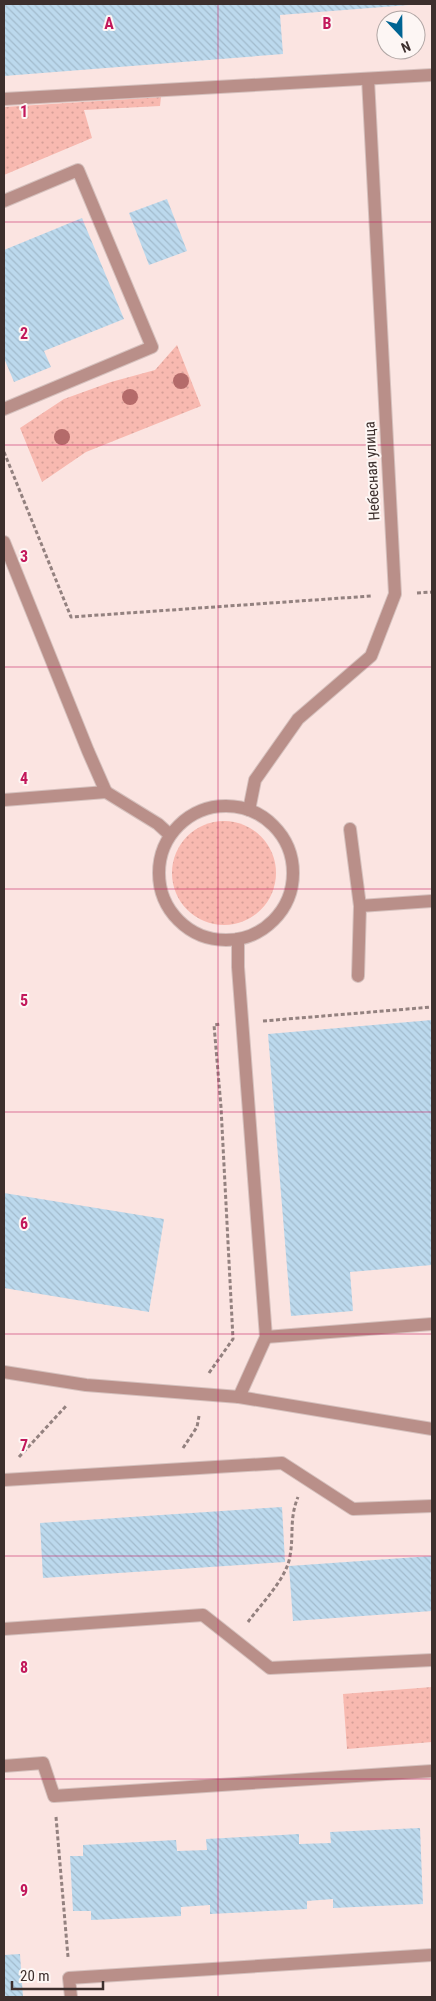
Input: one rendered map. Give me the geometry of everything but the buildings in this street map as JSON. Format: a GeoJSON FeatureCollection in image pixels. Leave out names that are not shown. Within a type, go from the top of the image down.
{"type":"FeatureCollection","features":[{"type":"Feature","properties":{"kind":"street"},"geometry":{"type":"LineString","coordinates":[[4,99],[432,76]]}},
{"type":"Feature","properties":{"kind":"street","name":"Небесная улица"},"geometry":{"type":"LineString","coordinates":[[249,810],[255,780],[298,719],[371,656],[395,594],[368,79]]}},
{"type":"Feature","properties":{"kind":"street"},"geometry":{"type":"LineString","coordinates":[[4,200],[78,170],[152,347],[4,409]]}},
{"type":"Feature","properties":{"kind":"street"},"geometry":{"type":"LineString","coordinates":[[4,542],[106,792],[158,824],[170,835]]}},
{"type":"Feature","properties":{"kind":"street"},"geometry":{"type":"LineString","coordinates":[[4,800],[106,792]]}},
{"type":"Feature","properties":{"kind":"street"},"geometry":{"type":"LineString","coordinates":[[232,806],[249,810],[264,818],[277,830],[286,844],[292,861],[293,879],[289,895],[270,924],[255,933],[238,939],[221,940],[204,936],[182,923],[165,903],[160,886],[159,868],[162,851],[170,835],[182,822],[197,812],[214,807],[232,806]]}},
{"type":"Feature","properties":{"kind":"street"},"geometry":{"type":"LineString","coordinates":[[350,828],[360,906],[358,976]]}},
{"type":"Feature","properties":{"kind":"street"},"geometry":{"type":"LineString","coordinates":[[360,906],[432,901]]}},
{"type":"Feature","properties":{"kind":"street"},"geometry":{"type":"LineString","coordinates":[[238,939],[238,967],[266,1337],[239,1397]]}},
{"type":"Feature","properties":{"kind":"street"},"geometry":{"type":"LineString","coordinates":[[266,1337],[432,1324]]}},
{"type":"Feature","properties":{"kind":"street"},"geometry":{"type":"LineString","coordinates":[[4,1372],[86,1385],[239,1397],[432,1429]]}},
{"type":"Feature","properties":{"kind":"street"},"geometry":{"type":"LineString","coordinates":[[4,1480],[282,1463],[353,1509],[432,1506]]}},
{"type":"Feature","properties":{"kind":"street"},"geometry":{"type":"LineString","coordinates":[[4,1629],[203,1615],[270,1668],[432,1660]]}},
{"type":"Feature","properties":{"kind":"street"},"geometry":{"type":"LineString","coordinates":[[4,1766],[42,1764],[54,1796],[432,1772]]}},
{"type":"Feature","properties":{"kind":"street"},"geometry":{"type":"LineString","coordinates":[[70,1997],[69,1978],[432,1955]]}},
{"type":"Feature","properties":{"kind":"path"},"geometry":{"type":"LineString","coordinates":[[4,452],[71,617],[432,592]]}},
{"type":"Feature","properties":{"kind":"path"},"geometry":{"type":"LineString","coordinates":[[16,1459],[22,1455],[86,1385]]}},
{"type":"Feature","properties":{"kind":"path"},"geometry":{"type":"LineString","coordinates":[[234,1640],[285,1572],[290,1556],[292,1511],[306,1478]]}},
{"type":"Feature","properties":{"kind":"path"},"geometry":{"type":"LineString","coordinates":[[54,1796],[69,1978]]}},
{"type":"Feature","properties":{"kind":"shaded area"},"geometry":{"type":"Polygon","coordinates":[[[161,97],[160,106],[84,110],[92,138],[4,175],[4,107],[161,97]]]}},
{"type":"Feature","properties":{"kind":"shaded area"},"geometry":{"type":"Polygon","coordinates":[[[177,345],[201,406],[86,452],[42,482],[20,428],[64,399],[111,382],[155,370],[177,345]]]}},
{"type":"Feature","properties":{"kind":"shaded area"},"geometry":{"type":"Polygon","coordinates":[[[224,821],[244,825],[261,836],[272,853],[276,873],[272,893],[261,910],[244,921],[224,925],[204,921],[187,910],[176,893],[172,873],[176,853],[187,836],[204,825],[224,821]]]}},
{"type":"Feature","properties":{"kind":"shaded area"},"geometry":{"type":"Polygon","coordinates":[[[432,1687],[432,1742],[347,1749],[343,1694],[432,1687]]]}}]}
